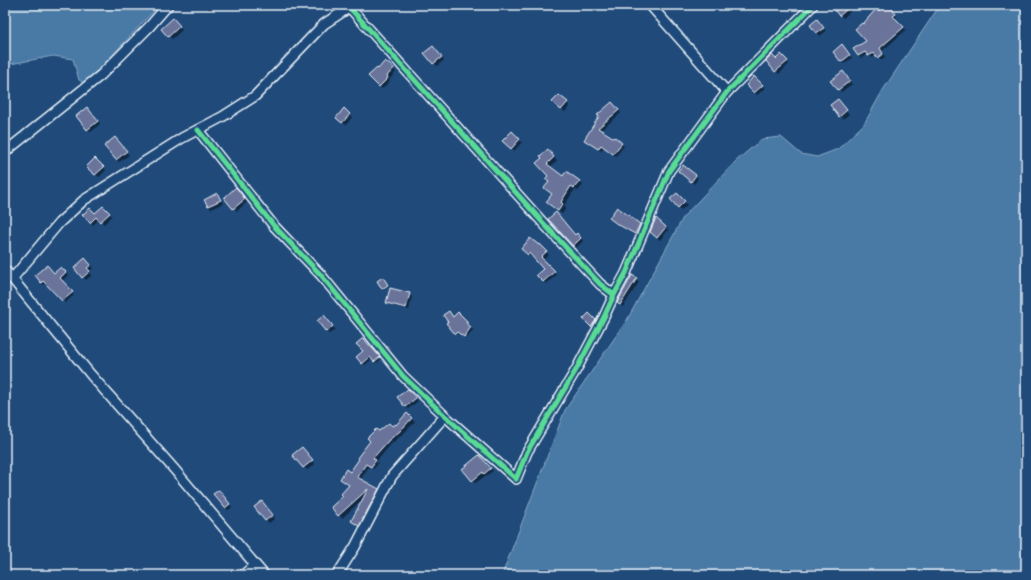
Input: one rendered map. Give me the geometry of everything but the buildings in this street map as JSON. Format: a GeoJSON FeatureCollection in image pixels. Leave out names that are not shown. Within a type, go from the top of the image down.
{"type":"FeatureCollection","features":[{"type":"Feature","properties":{"kind":"street"},"geometry":{"type":"LineString","coordinates":[[5,152],[101,75],[149,27],[168,5]]}},
{"type":"Feature","properties":{"kind":"street"},"geometry":{"type":"LineString","coordinates":[[650,5],[727,92]]}},
{"type":"Feature","properties":{"kind":"street"},"geometry":{"type":"LineString","coordinates":[[198,130],[274,226],[321,275],[403,376],[445,416],[516,479],[526,452],[576,370],[626,273],[669,171],[727,92],[813,5]]}},
{"type":"Feature","properties":{"kind":"street"},"geometry":{"type":"LineString","coordinates":[[12,279],[59,223],[84,200],[156,156],[182,138],[222,117],[255,96],[324,24],[352,6],[545,225],[600,284],[614,295]]}},
{"type":"Feature","properties":{"kind":"street"},"geometry":{"type":"LineString","coordinates":[[5,270],[91,375],[174,469],[264,575]]}},
{"type":"Feature","properties":{"kind":"street"},"geometry":{"type":"LineString","coordinates":[[337,575],[355,547],[392,476],[445,416]]}},
{"type":"Feature","properties":{"kind":"street"},"geometry":{"type":"LineString","coordinates":[[243,575],[255,565]]}},
{"type":"Feature","properties":{"kind":"water"},"geometry":{"type":"Polygon","coordinates":[[[5,5],[159,5],[106,62],[90,87],[79,80],[73,59],[53,56],[5,65],[5,5]]]}},
{"type":"Feature","properties":{"kind":"water"},"geometry":{"type":"Polygon","coordinates":[[[940,5],[1026,5],[1026,575],[502,575],[565,410],[627,320],[684,216],[736,161],[762,139],[781,137],[801,154],[817,157],[838,149],[864,124],[883,90],[940,5]]]}},
{"type":"Feature","properties":{"kind":"cycle path"},"geometry":{"type":"LineString","coordinates":[[350,8],[545,225],[600,284],[614,295],[626,273],[669,171],[727,92],[813,5]]}},
{"type":"Feature","properties":{"kind":"cycle path"},"geometry":{"type":"LineString","coordinates":[[198,130],[274,226],[321,275],[403,376],[445,416],[516,479],[527,452],[576,370],[614,295]]}}]}
